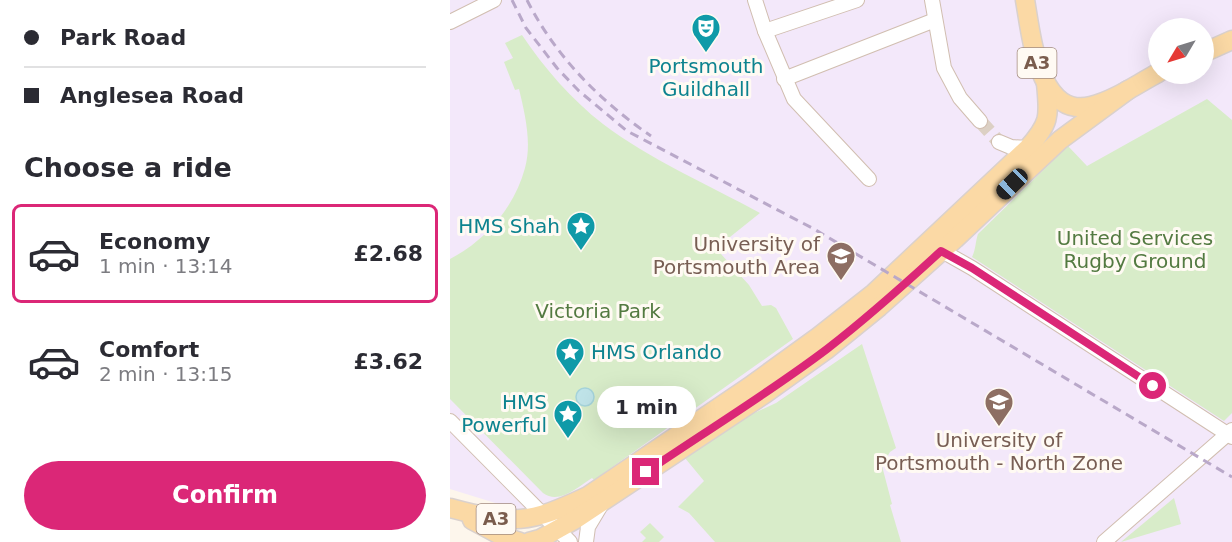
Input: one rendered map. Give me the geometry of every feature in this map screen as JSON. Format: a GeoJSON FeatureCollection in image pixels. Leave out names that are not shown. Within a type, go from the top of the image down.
{"type":"FeatureCollection","features":[{"type":"Feature","properties":{"kind":"main road","name":"A3"},"geometry":{"type":"LineString","coordinates":[[1026,2],[1038,64],[1046,83],[1059,99],[1080,108],[1094,106],[1148,79]]}},
{"type":"Feature","properties":{"kind":"main road"},"geometry":{"type":"LineString","coordinates":[[1214,48],[1232,40]]}},
{"type":"Feature","properties":{"kind":"main road","name":"A3"},"geometry":{"type":"LineString","coordinates":[[529,542],[564,536],[610,496],[765,393],[826,350],[879,307],[1041,133],[1047,123],[1046,83]]}},
{"type":"Feature","properties":{"kind":"main road","name":"A3"},"geometry":{"type":"LineString","coordinates":[[450,508],[495,519],[515,520],[544,515],[588,496],[777,368],[934,247],[1078,125],[1128,90]]}},
{"type":"Feature","properties":{"kind":"main road","name":"A3"},"geometry":{"type":"LineString","coordinates":[[450,508],[502,536],[520,542]]}},
{"type":"Feature","properties":{"kind":"main road","name":"A3"},"geometry":{"type":"LineString","coordinates":[[479,516],[507,527],[542,526],[564,536]]}},
{"type":"Feature","properties":{"kind":"street"},"geometry":{"type":"LineString","coordinates":[[450,22],[494,0]]}},
{"type":"Feature","properties":{"kind":"street"},"geometry":{"type":"LineString","coordinates":[[755,0],[765,31],[794,99],[869,179]]}},
{"type":"Feature","properties":{"kind":"street"},"geometry":{"type":"LineString","coordinates":[[765,31],[857,0]]}},
{"type":"Feature","properties":{"kind":"street"},"geometry":{"type":"LineString","coordinates":[[932,0],[944,68],[960,98],[980,121]]}},
{"type":"Feature","properties":{"kind":"street"},"geometry":{"type":"LineString","coordinates":[[784,79],[935,20]]}},
{"type":"Feature","properties":{"kind":"street"},"geometry":{"type":"LineString","coordinates":[[999,142],[1011,147],[1028,148]]}},
{"type":"Feature","properties":{"kind":"street"},"geometry":{"type":"LineString","coordinates":[[934,247],[972,268],[1230,434],[1104,542]]}},
{"type":"Feature","properties":{"kind":"street"},"geometry":{"type":"LineString","coordinates":[[450,421],[564,536]]}},
{"type":"Feature","properties":{"kind":"street"},"geometry":{"type":"LineString","coordinates":[[586,542],[591,519],[610,496]]}},
{"type":"Feature","properties":{"kind":"shaded area","name":"University of Portsmouth Area"},"geometry":{"type":"Polygon","coordinates":[[[450,0],[1232,0],[1232,542],[570,542],[558,530],[505,506],[450,489],[450,0]]]}},
{"type":"Feature","properties":{"kind":"green space","name":"Victoria Park"},"geometry":{"type":"Polygon","coordinates":[[[522,35],[559,83],[603,124],[659,160],[760,213],[725,241],[721,254],[749,285],[762,306],[771,305],[776,308],[793,339],[594,480],[592,478],[575,490],[555,497],[543,493],[450,399],[450,259],[475,242],[497,221],[514,196],[527,158],[527,128],[519,89],[515,90],[504,62],[513,58],[505,43],[522,35]]]}},
{"type":"Feature","properties":{"kind":"green space","name":"United Services Rugby Ground"},"geometry":{"type":"Polygon","coordinates":[[[1207,99],[1232,120],[1232,413],[1224,421],[972,257],[978,234],[1068,146],[1087,166],[1207,99]]]}},
{"type":"Feature","properties":{"kind":"green space"},"geometry":{"type":"Polygon","coordinates":[[[862,344],[896,448],[890,452],[882,466],[901,542],[715,542],[689,513],[678,507],[704,481],[685,458],[750,415],[776,403],[862,344]]]}},
{"type":"Feature","properties":{"kind":"green space"},"geometry":{"type":"Polygon","coordinates":[[[1174,498],[1181,524],[1121,542],[1174,498]]]}},
{"type":"Feature","properties":{"kind":"green space"},"geometry":{"type":"Polygon","coordinates":[[[650,523],[664,537],[659,542],[642,542],[646,538],[640,532],[650,523]]]}},
{"type":"Feature","properties":{"kind":"water"},"geometry":{"type":"Polygon","coordinates":[[[585,388],[591,391],[594,397],[591,403],[585,406],[579,403],[576,397],[579,391],[585,388]]]}},
{"type":"Feature","properties":{"kind":"tunnel"},"geometry":{"type":"LineString","coordinates":[[980,121],[999,142]]}},
{"type":"Feature","properties":{"kind":"railway"},"geometry":{"type":"LineString","coordinates":[[512,0],[526,28],[557,68],[579,91],[627,131],[814,229],[1232,477]]}},
{"type":"Feature","properties":{"kind":"railway"},"geometry":{"type":"LineString","coordinates":[[527,0],[551,40],[580,76],[614,108],[651,136]]}},
{"type":"Feature","properties":{"kind":"place","name":"Portsmouth Guildhall"},"geometry":{"type":"Point","coordinates":[706,54]}},
{"type":"Feature","properties":{"kind":"place","name":"HMS Shah"},"geometry":{"type":"Point","coordinates":[581,252]}},
{"type":"Feature","properties":{"kind":"place","name":"University of Portsmouth Area"},"geometry":{"type":"Point","coordinates":[841,282]}},
{"type":"Feature","properties":{"kind":"place","name":"HMS Orlando"},"geometry":{"type":"Point","coordinates":[570,378]}},
{"type":"Feature","properties":{"kind":"place","name":"University of Portsmouth - North Zone"},"geometry":{"type":"Point","coordinates":[999,428]}},
{"type":"Feature","properties":{"kind":"place","name":"HMS Powerful"},"geometry":{"type":"Point","coordinates":[568,440]}},
{"type":"Feature","properties":{"kind":"route"},"geometry":{"type":"LineString","coordinates":[[646,472],[826,350],[879,307],[941,251],[963,262],[1153,386]]}}]}
